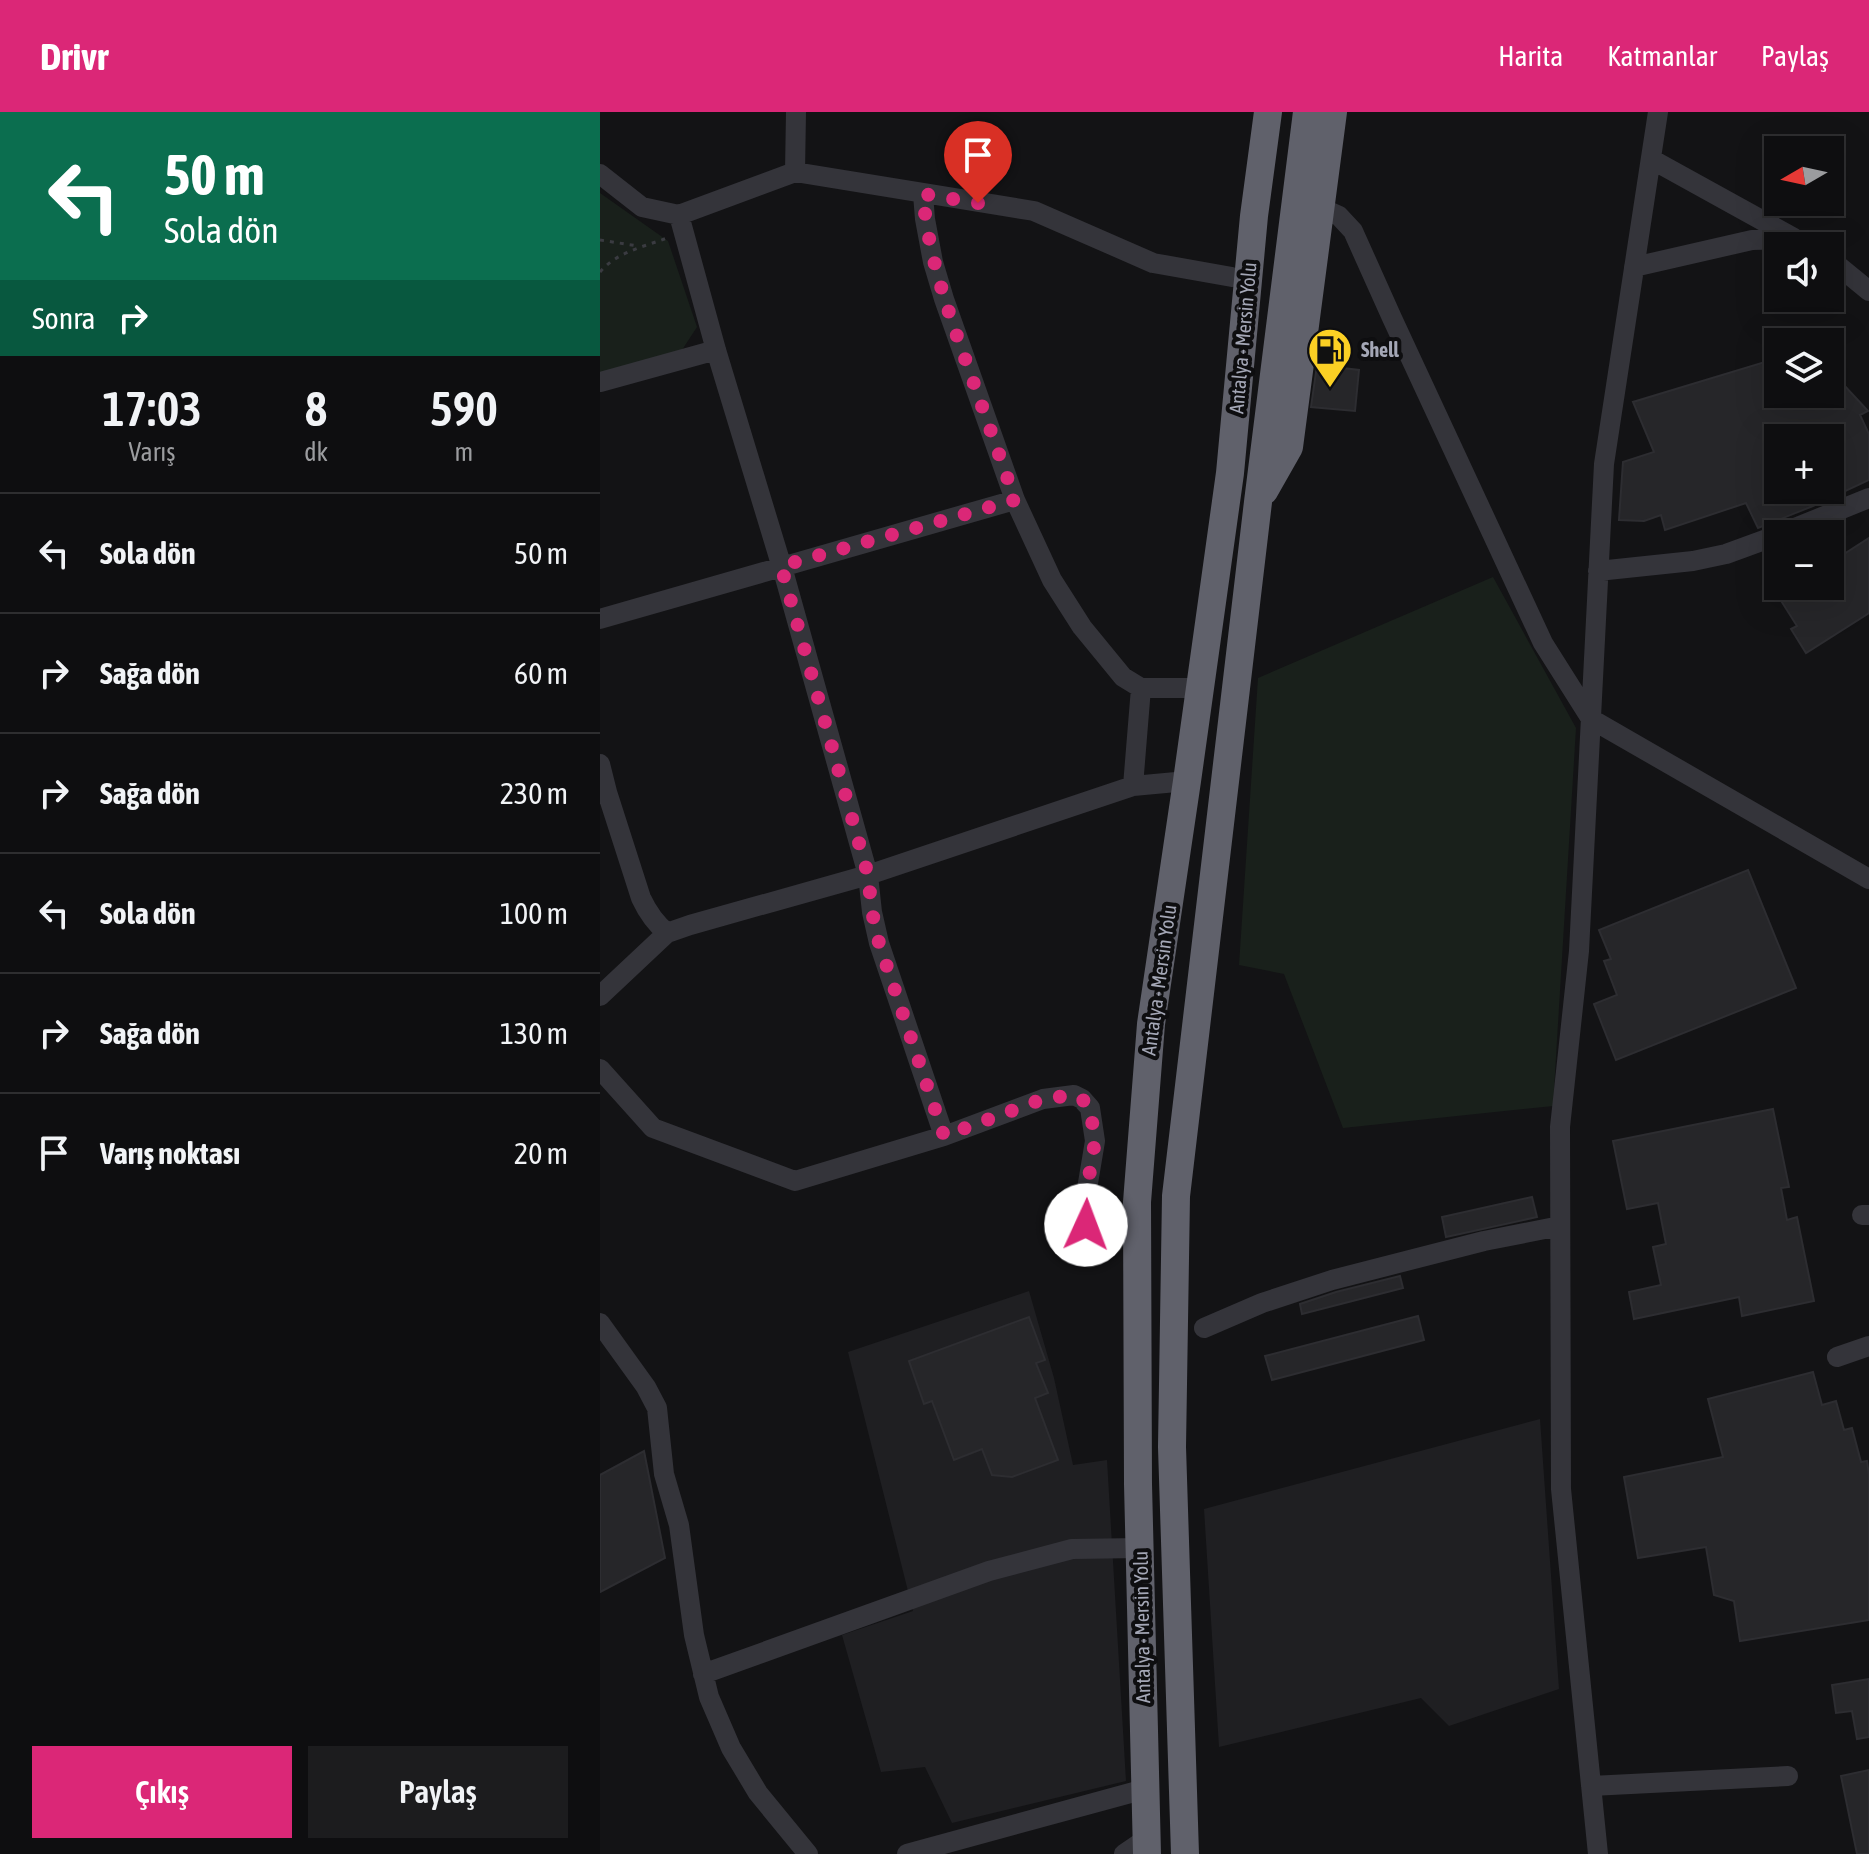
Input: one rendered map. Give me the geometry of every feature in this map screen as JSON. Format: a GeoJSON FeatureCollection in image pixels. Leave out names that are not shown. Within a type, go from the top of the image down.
{"type":"FeatureCollection","features":[{"type":"Feature","properties":{"kind":"highway"},"geometry":{"type":"LineString","coordinates":[[1230,473],[1230,294],[1252,112]]}},
{"type":"Feature","properties":{"kind":"highway","name":"Antalya - Mersin Yolu"},"geometry":{"type":"LineString","coordinates":[[1139,1849],[1145,1789],[1137,1202],[1151,1024],[1230,473],[1254,216],[1268,112]]}},
{"type":"Feature","properties":{"kind":"highway","name":"Antalya - Mersin Yolu"},"geometry":{"type":"LineString","coordinates":[[1185,1854],[1172,1447],[1176,1196],[1307,112]]}},
{"type":"Feature","properties":{"kind":"highway"},"geometry":{"type":"LineString","coordinates":[[1258,502],[1289,447],[1333,112]]}},
{"type":"Feature","properties":{"kind":"street"},"geometry":{"type":"LineString","coordinates":[[795,172],[796,112]]}},
{"type":"Feature","properties":{"kind":"street"},"geometry":{"type":"LineString","coordinates":[[1598,1854],[1561,1489],[1560,1127],[1579,951],[1604,464],[1658,112]]}},
{"type":"Feature","properties":{"kind":"street"},"geometry":{"type":"LineString","coordinates":[[1651,159],[1784,232]]}},
{"type":"Feature","properties":{"kind":"street"},"geometry":{"type":"LineString","coordinates":[[600,174],[642,207],[681,222],[795,172],[1034,211],[1153,263],[1232,277]]}},
{"type":"Feature","properties":{"kind":"street"},"geometry":{"type":"LineString","coordinates":[[923,194],[933,262],[944,299],[1015,500],[1052,580],[1082,627],[1123,677],[1141,688],[1200,688]]}},
{"type":"Feature","properties":{"kind":"street"},"geometry":{"type":"LineString","coordinates":[[1321,208],[1339,216],[1353,231],[1543,643],[1591,719],[1869,879]]}},
{"type":"Feature","properties":{"kind":"street"},"geometry":{"type":"LineString","coordinates":[[681,222],[868,875],[879,943],[944,1136]]}},
{"type":"Feature","properties":{"kind":"street"},"geometry":{"type":"LineString","coordinates":[[1634,267],[1752,240],[1764,240]]}},
{"type":"Feature","properties":{"kind":"street"},"geometry":{"type":"LineString","coordinates":[[1844,270],[1869,291]]}},
{"type":"Feature","properties":{"kind":"street"},"geometry":{"type":"LineString","coordinates":[[600,382],[716,350]]}},
{"type":"Feature","properties":{"kind":"street"},"geometry":{"type":"LineString","coordinates":[[1814,520],[1869,498]]}},
{"type":"Feature","properties":{"kind":"street"},"geometry":{"type":"LineString","coordinates":[[600,619],[1015,500]]}},
{"type":"Feature","properties":{"kind":"street"},"geometry":{"type":"LineString","coordinates":[[1598,571],[1693,561],[1726,554],[1764,540]]}},
{"type":"Feature","properties":{"kind":"street"},"geometry":{"type":"LineString","coordinates":[[1133,786],[1141,688]]}},
{"type":"Feature","properties":{"kind":"street"},"geometry":{"type":"LineString","coordinates":[[600,764],[603,793],[641,898],[654,922],[667,933]]}},
{"type":"Feature","properties":{"kind":"street"},"geometry":{"type":"LineString","coordinates":[[600,996],[667,933],[868,875],[1133,786],[1187,781]]}},
{"type":"Feature","properties":{"kind":"street"},"geometry":{"type":"LineString","coordinates":[[600,1069],[653,1128],[795,1181],[944,1136],[1043,1099],[1074,1095],[1090,1108],[1095,1141],[1086,1195],[1086,1225]]}},
{"type":"Feature","properties":{"kind":"street"},"geometry":{"type":"LineString","coordinates":[[1204,1328],[1262,1303],[1332,1280],[1484,1241],[1560,1226]]}},
{"type":"Feature","properties":{"kind":"street"},"geometry":{"type":"LineString","coordinates":[[600,1323],[646,1387],[657,1408],[664,1474],[679,1525],[694,1635],[709,1697],[731,1748],[758,1793],[808,1854]]}},
{"type":"Feature","properties":{"kind":"street"},"geometry":{"type":"LineString","coordinates":[[1837,1357],[1869,1346]]}},
{"type":"Feature","properties":{"kind":"street"},"geometry":{"type":"LineString","coordinates":[[703,1674],[989,1571],[1072,1549],[1140,1548]]}},
{"type":"Feature","properties":{"kind":"street"},"geometry":{"type":"LineString","coordinates":[[1591,1786],[1788,1776]]}},
{"type":"Feature","properties":{"kind":"street"},"geometry":{"type":"LineString","coordinates":[[907,1854],[1145,1789]]}},
{"type":"Feature","properties":{"kind":"path"},"geometry":{"type":"LineString","coordinates":[[600,272],[628,251],[666,239],[681,222]]}},
{"type":"Feature","properties":{"kind":"path"},"geometry":{"type":"LineString","coordinates":[[600,240],[642,247]]}},
{"type":"Feature","properties":{"kind":"shaded area"},"geometry":{"type":"Polygon","coordinates":[[[600,193],[668,241],[697,327],[682,350],[600,373],[600,193]]]}},
{"type":"Feature","properties":{"kind":"shaded area"},"geometry":{"type":"Polygon","coordinates":[[[1493,577],[1576,728],[1553,1106],[1343,1128],[1284,974],[1239,965],[1258,678],[1493,577]]]}},
{"type":"Feature","properties":{"kind":"shaded area"},"geometry":{"type":"Polygon","coordinates":[[[1029,1291],[1054,1378],[1073,1465],[1107,1460],[1126,1781],[952,1823],[925,1767],[881,1772],[842,1635],[913,1611],[848,1352],[1029,1291]]]}},
{"type":"Feature","properties":{"kind":"shaded area"},"geometry":{"type":"Polygon","coordinates":[[[1540,1419],[1559,1689],[1449,1726],[1421,1698],[1219,1747],[1204,1509],[1540,1419]]]}},
{"type":"Feature","properties":{"kind":"building"},"geometry":{"type":"Polygon","coordinates":[[[1764,362],[1764,408],[1844,408],[1844,385],[1868,411],[1860,415],[1869,434],[1869,480],[1844,492],[1844,424],[1764,424],[1764,504],[1817,504],[1778,520],[1764,520],[1764,526],[1758,528],[1746,503],[1665,530],[1661,515],[1644,521],[1619,520],[1623,462],[1654,452],[1633,402],[1764,362]]]}},
{"type":"Feature","properties":{"kind":"building"},"geometry":{"type":"Polygon","coordinates":[[[1317,365],[1359,370],[1355,411],[1311,407],[1317,365]]]}},
{"type":"Feature","properties":{"kind":"building"},"geometry":{"type":"Polygon","coordinates":[[[1869,538],[1869,613],[1806,653],[1791,629],[1797,626],[1781,600],[1844,600],[1844,554],[1869,538]]]}},
{"type":"Feature","properties":{"kind":"building"},"geometry":{"type":"Polygon","coordinates":[[[1748,870],[1796,988],[1616,1060],[1594,1004],[1617,995],[1604,961],[1611,959],[1599,930],[1748,870]]]}},
{"type":"Feature","properties":{"kind":"building"},"geometry":{"type":"Polygon","coordinates":[[[1773,1109],[1789,1187],[1781,1188],[1787,1220],[1797,1217],[1814,1301],[1742,1316],[1739,1297],[1634,1319],[1629,1292],[1661,1285],[1653,1247],[1666,1244],[1658,1203],[1627,1209],[1613,1141],[1773,1109]]]}},
{"type":"Feature","properties":{"kind":"building"},"geometry":{"type":"Polygon","coordinates":[[[1532,1197],[1537,1217],[1446,1237],[1442,1217],[1532,1197]]]}},
{"type":"Feature","properties":{"kind":"building"},"geometry":{"type":"Polygon","coordinates":[[[1400,1276],[1403,1288],[1302,1314],[1300,1304],[1400,1276]]]}},
{"type":"Feature","properties":{"kind":"building"},"geometry":{"type":"Polygon","coordinates":[[[1418,1316],[1424,1340],[1272,1380],[1265,1356],[1418,1316]]]}},
{"type":"Feature","properties":{"kind":"building"},"geometry":{"type":"Polygon","coordinates":[[[1029,1317],[1045,1360],[1036,1363],[1048,1393],[1035,1398],[1058,1460],[1012,1477],[992,1475],[982,1449],[954,1460],[932,1401],[924,1404],[909,1361],[1029,1317]]]}},
{"type":"Feature","properties":{"kind":"building"},"geometry":{"type":"Polygon","coordinates":[[[1813,1372],[1822,1405],[1836,1401],[1844,1430],[1852,1428],[1861,1462],[1867,1461],[1869,1620],[1740,1641],[1734,1601],[1714,1595],[1706,1547],[1638,1558],[1624,1477],[1723,1457],[1708,1399],[1813,1372]]]}},
{"type":"Feature","properties":{"kind":"building"},"geometry":{"type":"Polygon","coordinates":[[[644,1451],[665,1558],[600,1592],[600,1475],[644,1451]]]}},
{"type":"Feature","properties":{"kind":"building"},"geometry":{"type":"Polygon","coordinates":[[[1869,1679],[1869,1737],[1857,1739],[1852,1711],[1836,1713],[1832,1685],[1869,1679]]]}},
{"type":"Feature","properties":{"kind":"building"},"geometry":{"type":"Polygon","coordinates":[[[1869,1770],[1869,1854],[1857,1854],[1841,1776],[1869,1770]]]}},
{"type":"Feature","properties":{"kind":"place","name":"Shell"},"geometry":{"type":"Point","coordinates":[1330,389]}},
{"type":"Feature","properties":{"kind":"route"},"geometry":{"type":"LineString","coordinates":[[978,203],[923,194],[933,262],[944,299],[1015,500],[781,566],[868,875],[879,943],[944,1136],[1043,1099],[1074,1095],[1082,1099],[1090,1108],[1095,1141],[1086,1195],[1086,1225]]}}]}
